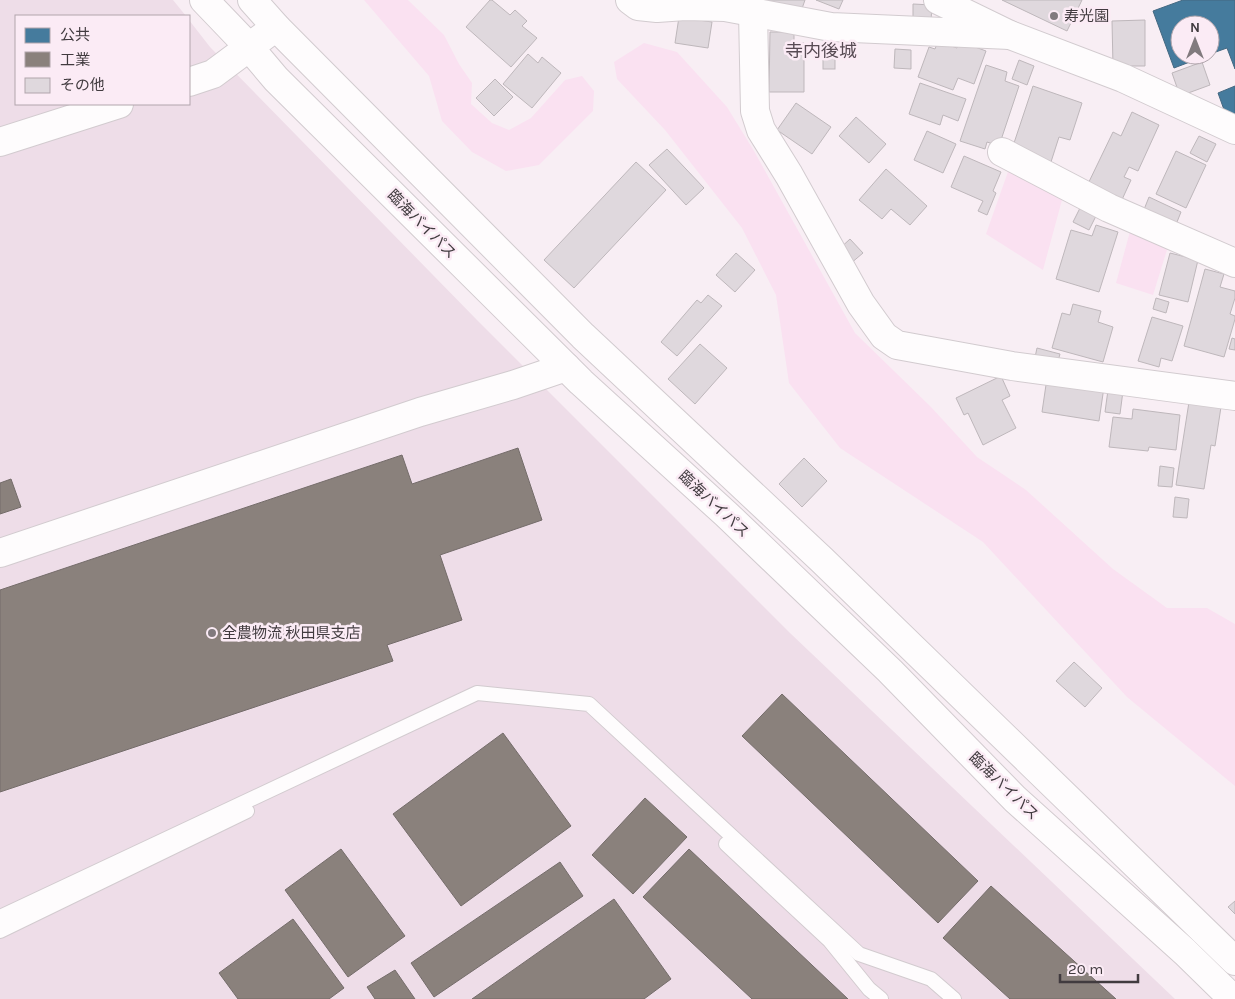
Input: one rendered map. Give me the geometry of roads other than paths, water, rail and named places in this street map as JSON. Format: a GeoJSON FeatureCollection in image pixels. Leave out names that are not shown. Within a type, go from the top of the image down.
{"type":"FeatureCollection","features":[{"type":"Feature","properties":{"kind":"main road","name":"臨海バイパス"},"geometry":{"type":"LineString","coordinates":[[204,0],[249,47],[276,80],[566,367],[726,514],[876,657],[1015,799],[1185,952],[1233,999]]}},
{"type":"Feature","properties":{"kind":"main road"},"geometry":{"type":"LineString","coordinates":[[252,0],[276,27],[582,336],[822,560],[1235,961]]}},
{"type":"Feature","properties":{"kind":"main road"},"geometry":{"type":"LineString","coordinates":[[630,0],[638,6],[657,8],[685,6],[725,7],[831,27],[1010,35]]}},
{"type":"Feature","properties":{"kind":"main road"},"geometry":{"type":"LineString","coordinates":[[938,0],[1010,35],[1123,78],[1235,130]]}},
{"type":"Feature","properties":{"kind":"main road"},"geometry":{"type":"LineString","coordinates":[[753,12],[755,111],[761,130],[789,175],[861,304],[884,336],[897,345],[1012,366],[1235,396]]}},
{"type":"Feature","properties":{"kind":"main road"},"geometry":{"type":"LineString","coordinates":[[190,82],[214,74],[276,27]]}},
{"type":"Feature","properties":{"kind":"main road"},"geometry":{"type":"LineString","coordinates":[[0,142],[116,105]]}},
{"type":"Feature","properties":{"kind":"main road"},"geometry":{"type":"LineString","coordinates":[[1002,152],[1109,208],[1235,263]]}},
{"type":"Feature","properties":{"kind":"main road"},"geometry":{"type":"LineString","coordinates":[[0,553],[420,412],[513,385],[566,367]]}},
{"type":"Feature","properties":{"kind":"lane"},"geometry":{"type":"LineString","coordinates":[[0,917],[477,693],[589,704],[859,954],[931,979],[954,999]]}},
{"type":"Feature","properties":{"kind":"lane"},"geometry":{"type":"LineString","coordinates":[[0,931],[476,700],[582,709],[830,941],[869,989],[881,999]]}},
{"type":"Feature","properties":{"kind":"place","name":"寿光園"},"geometry":{"type":"Point","coordinates":[1054,16]}},
{"type":"Feature","properties":{"kind":"place","name":"全農物流 秋田県支店"},"geometry":{"type":"Point","coordinates":[212,633]}},
{"type":"Feature","properties":{"kind":"district","name":"寺内後城"},"geometry":{"type":"Point","coordinates":[821,51]}}]}
